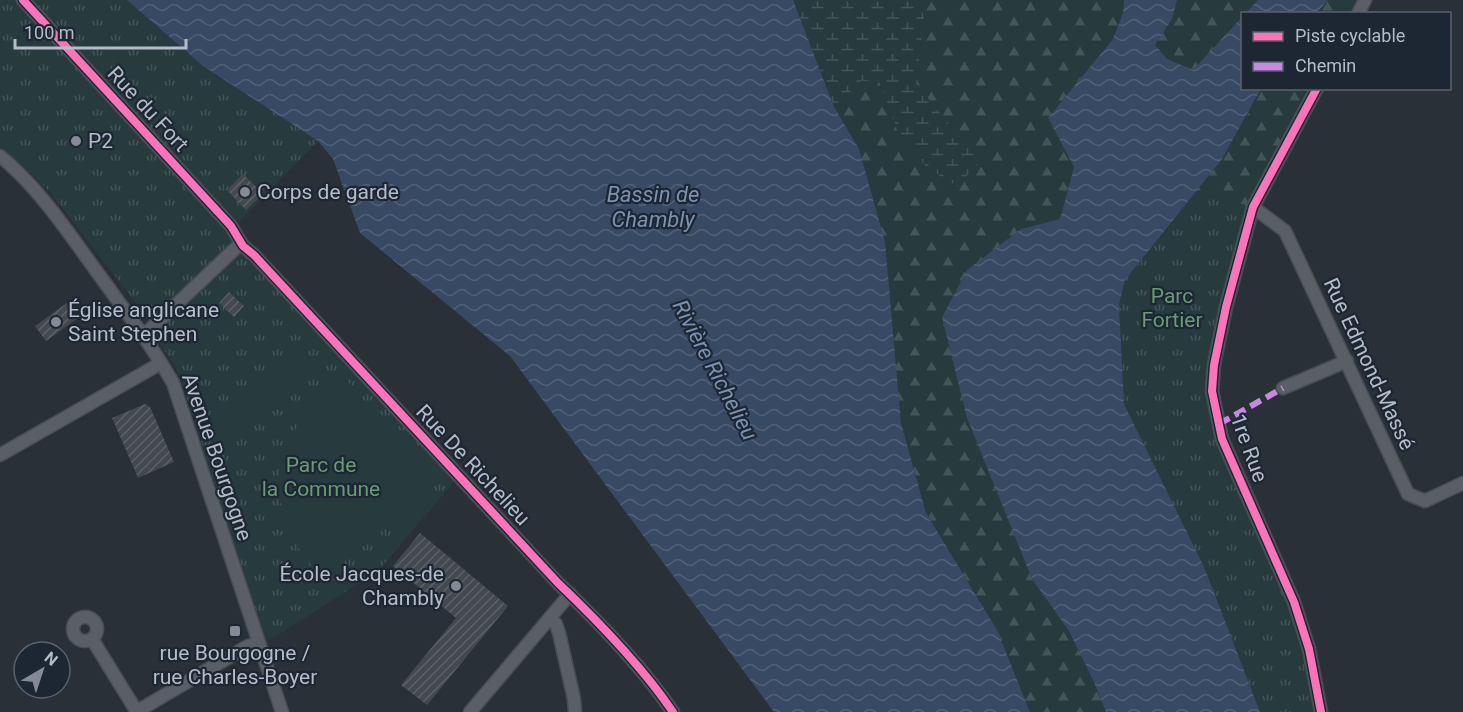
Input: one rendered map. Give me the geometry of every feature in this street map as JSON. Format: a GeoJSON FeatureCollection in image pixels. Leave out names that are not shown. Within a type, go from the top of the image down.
{"type":"FeatureCollection","features":[{"type":"Feature","properties":{"kind":"street","name":"Rue du Fort"},"geometry":{"type":"LineString","coordinates":[[23,0],[231,226],[243,246]]}},
{"type":"Feature","properties":{"kind":"street","name":"1re Rue"},"geometry":{"type":"LineString","coordinates":[[1316,90],[1252,207],[1226,307],[1214,364],[1212,391],[1222,439],[1294,602],[1309,649],[1321,712]]}},
{"type":"Feature","properties":{"kind":"street","name":"Avenue Bourgogne"},"geometry":{"type":"LineString","coordinates":[[0,156],[45,200],[143,336],[176,391],[282,712]]}},
{"type":"Feature","properties":{"kind":"street","name":"Rue Edmond-Massé"},"geometry":{"type":"LineString","coordinates":[[1252,207],[1285,231],[1408,494],[1425,501],[1463,483]]}},
{"type":"Feature","properties":{"kind":"street"},"geometry":{"type":"LineString","coordinates":[[143,336],[238,246],[243,246]]}},
{"type":"Feature","properties":{"kind":"street","name":"Rue De Richelieu"},"geometry":{"type":"LineString","coordinates":[[243,246],[262,263],[584,607],[673,712]]}},
{"type":"Feature","properties":{"kind":"street"},"geometry":{"type":"LineString","coordinates":[[1283,388],[1347,361]]}},
{"type":"Feature","properties":{"kind":"street"},"geometry":{"type":"LineString","coordinates":[[0,455],[161,363]]}},
{"type":"Feature","properties":{"kind":"street"},"geometry":{"type":"LineString","coordinates":[[470,712],[570,594]]}},
{"type":"Feature","properties":{"kind":"street"},"geometry":{"type":"LineString","coordinates":[[550,618],[556,624],[559,633],[575,712]]}},
{"type":"Feature","properties":{"kind":"street"},"geometry":{"type":"LineString","coordinates":[[92,639],[137,712],[248,646],[259,642]]}},
{"type":"Feature","properties":{"kind":"green space"},"geometry":{"type":"Polygon","coordinates":[[[0,0],[127,0],[203,66],[318,141],[238,223],[241,236],[150,321],[50,192],[0,147],[0,0]]]}},
{"type":"Feature","properties":{"kind":"green space"},"geometry":{"type":"Polygon","coordinates":[[[793,0],[918,0],[924,16],[916,84],[980,162],[957,186],[927,168],[897,130],[879,81],[861,81],[834,107],[793,0]]]}},
{"type":"Feature","properties":{"kind":"green space"},"geometry":{"type":"Polygon","coordinates":[[[918,0],[1124,0],[1123,13],[1113,39],[1048,118],[1074,167],[1060,219],[1021,229],[967,418],[1032,579],[1069,631],[1106,712],[1030,712],[997,630],[926,513],[901,423],[884,242],[834,107],[861,80],[879,81],[897,130],[927,168],[979,162],[916,84],[924,16],[918,0]]]}},
{"type":"Feature","properties":{"kind":"green space"},"geometry":{"type":"Polygon","coordinates":[[[1177,0],[1258,0],[1247,12],[1241,12],[1241,18],[1194,70],[1167,59],[1155,45],[1172,19],[1177,0]]]}},
{"type":"Feature","properties":{"kind":"green space"},"geometry":{"type":"Polygon","coordinates":[[[1328,0],[1362,0],[1356,12],[1319,12],[1328,0]]]}},
{"type":"Feature","properties":{"kind":"green space"},"geometry":{"type":"Polygon","coordinates":[[[1261,90],[1314,90],[1244,223],[1125,280],[1222,159],[1261,90]]]}},
{"type":"Feature","properties":{"kind":"green space","name":"Parc Fortier"},"geometry":{"type":"Polygon","coordinates":[[[1197,191],[1253,207],[1214,365],[1219,424],[1294,602],[1321,712],[1260,712],[1205,569],[1124,404],[1119,305],[1125,280],[1197,191]]]}},
{"type":"Feature","properties":{"kind":"green space","name":"Parc de la Commune"},"geometry":{"type":"Polygon","coordinates":[[[238,246],[459,476],[378,571],[273,638],[266,640],[182,383],[175,366],[150,329],[238,246]]]}},
{"type":"Feature","properties":{"kind":"green space"},"geometry":{"type":"Polygon","coordinates":[[[291,349],[308,366],[232,443],[215,426],[291,349]]]}},
{"type":"Feature","properties":{"kind":"green space"},"geometry":{"type":"Polygon","coordinates":[[[345,378],[398,443],[405,438],[434,473],[431,501],[396,529],[390,523],[323,578],[304,556],[288,529],[281,504],[280,480],[284,457],[293,435],[306,414],[345,378]]]}},
{"type":"Feature","properties":{"kind":"water","name":"Bassin de Chambly"},"geometry":{"type":"Polygon","coordinates":[[[127,0],[793,0],[834,107],[859,149],[885,242],[901,423],[926,513],[997,630],[1030,712],[774,712],[510,356],[360,233],[333,159],[318,141],[203,66],[127,0]]]}},
{"type":"Feature","properties":{"kind":"water"},"geometry":{"type":"Polygon","coordinates":[[[1124,0],[1177,0],[1172,19],[1155,45],[1167,59],[1193,70],[1241,18],[1241,90],[1260,90],[1222,159],[1125,280],[1119,305],[1124,404],[1205,569],[1260,712],[1106,712],[1069,631],[1032,579],[967,418],[942,317],[967,270],[1021,229],[1060,219],[1074,167],[1048,118],[1113,39],[1123,13],[1124,0]]]}},
{"type":"Feature","properties":{"kind":"water"},"geometry":{"type":"Polygon","coordinates":[[[1258,0],[1328,0],[1318,12],[1247,12],[1258,0]]]}},
{"type":"Feature","properties":{"kind":"building","name":"Corps de garde"},"geometry":{"type":"Polygon","coordinates":[[[243,174],[263,194],[246,210],[227,190],[243,174]]]}},
{"type":"Feature","properties":{"kind":"building"},"geometry":{"type":"Polygon","coordinates":[[[229,292],[244,306],[234,317],[219,303],[229,292]]]}},
{"type":"Feature","properties":{"kind":"building","name":"Église anglicane Saint Stephen"},"geometry":{"type":"Polygon","coordinates":[[[67,303],[78,318],[46,341],[35,326],[67,303]]]}},
{"type":"Feature","properties":{"kind":"building"},"geometry":{"type":"Polygon","coordinates":[[[145,404],[150,407],[174,462],[138,478],[112,418],[145,404]]]}},
{"type":"Feature","properties":{"kind":"building"},"geometry":{"type":"Polygon","coordinates":[[[420,533],[508,606],[427,705],[401,685],[456,618],[393,566],[420,533]]]}},
{"type":"Feature","properties":{"kind":"marked path"},"geometry":{"type":"LineString","coordinates":[[1219,424],[1283,388]]}},
{"type":"Feature","properties":{"kind":"cycle path"},"geometry":{"type":"LineString","coordinates":[[23,0],[231,226],[243,246],[254,255],[558,583],[619,644],[673,712]]}},
{"type":"Feature","properties":{"kind":"cycle path"},"geometry":{"type":"LineString","coordinates":[[1316,90],[1253,207],[1226,307],[1214,365],[1212,391],[1222,439],[1294,602],[1309,649],[1321,712]]}},
{"type":"Feature","properties":{"kind":"place","name":"P2"},"geometry":{"type":"Point","coordinates":[76,141]}},
{"type":"Feature","properties":{"kind":"place","name":"Corps de garde"},"geometry":{"type":"Point","coordinates":[245,192]}},
{"type":"Feature","properties":{"kind":"place","name":"Église anglicane Saint Stephen"},"geometry":{"type":"Point","coordinates":[56,322]}},
{"type":"Feature","properties":{"kind":"place","name":"École Jacques-de Chambly"},"geometry":{"type":"Point","coordinates":[456,586]}},
{"type":"Feature","properties":{"kind":"place","name":"rue Bourgogne / rue Charles-Boyer"},"geometry":{"type":"Point","coordinates":[235,631]}},
{"type":"Feature","properties":{"kind":"water label","name":"Rivière Richelieu"},"geometry":{"type":"Point","coordinates":[715,370]}}]}
